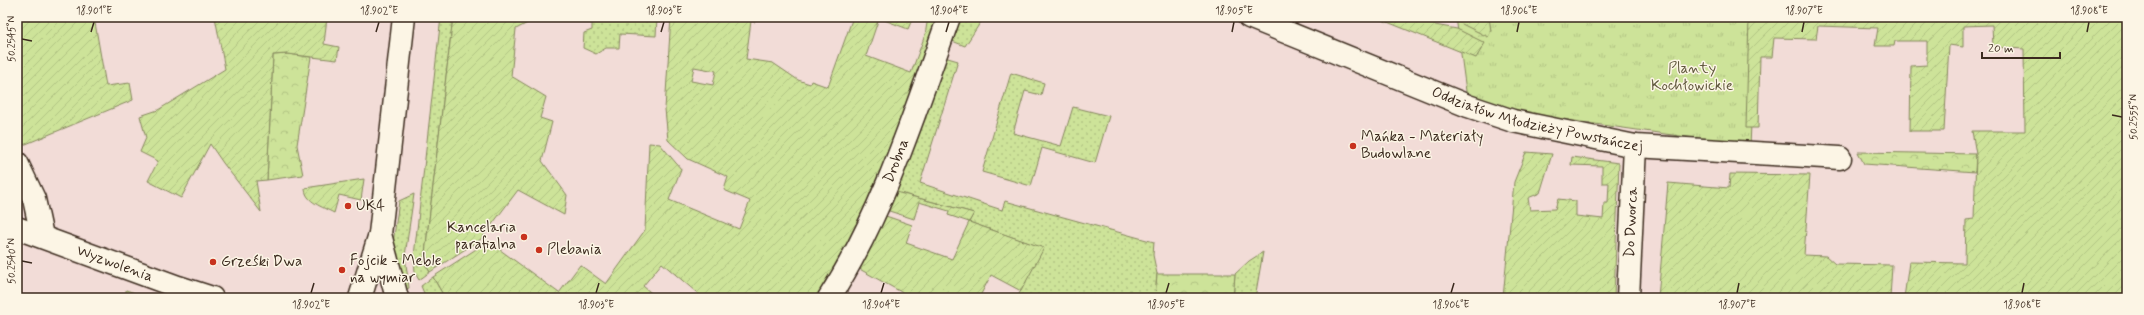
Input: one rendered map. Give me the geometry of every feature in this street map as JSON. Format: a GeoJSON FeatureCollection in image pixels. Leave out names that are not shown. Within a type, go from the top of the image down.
{"type":"FeatureCollection","features":[{"type":"Feature","properties":{"kind":"street"},"geometry":{"type":"LineString","coordinates":[[360,298],[380,234],[404,17]]}},
{"type":"Feature","properties":{"kind":"street","name":"Drobna"},"geometry":{"type":"LineString","coordinates":[[829,298],[840,281],[884,191],[948,17]]}},
{"type":"Feature","properties":{"kind":"street","name":"Oddziałów Młodzieży Powstańczej"},"geometry":{"type":"LineString","coordinates":[[1249,17],[1468,106],[1503,118],[1568,134],[1635,146],[1840,158]]}},
{"type":"Feature","properties":{"kind":"street","name":"Do Dworca"},"geometry":{"type":"LineString","coordinates":[[1628,298],[1635,146]]}},
{"type":"Feature","properties":{"kind":"street"},"geometry":{"type":"LineString","coordinates":[[17,163],[34,198],[42,236]]}},
{"type":"Feature","properties":{"kind":"street","name":"Wyzwolenia"},"geometry":{"type":"LineString","coordinates":[[17,228],[212,298]]}},
{"type":"Feature","properties":{"kind":"street"},"geometry":{"type":"LineString","coordinates":[[380,234],[397,298]]}},
{"type":"Feature","properties":{"kind":"green space"},"geometry":{"type":"Polygon","coordinates":[[[25,17],[94,17],[106,86],[130,83],[133,100],[21,146],[17,139],[17,20],[25,17]]]}},
{"type":"Feature","properties":{"kind":"green space"},"geometry":{"type":"Polygon","coordinates":[[[215,17],[327,17],[324,44],[339,47],[337,60],[287,54],[273,55],[267,180],[256,181],[261,212],[210,144],[181,198],[148,181],[158,161],[140,152],[146,138],[140,116],[158,110],[225,69],[215,17]]]}},
{"type":"Feature","properties":{"kind":"green space"},"geometry":{"type":"Polygon","coordinates":[[[441,17],[453,17],[424,262],[430,272],[419,280],[415,273],[414,256],[441,17]]]}},
{"type":"Feature","properties":{"kind":"green space"},"geometry":{"type":"Polygon","coordinates":[[[453,17],[539,17],[516,29],[511,76],[546,97],[540,118],[552,122],[542,161],[567,195],[564,215],[518,190],[481,239],[430,272],[424,262],[453,17]]]}},
{"type":"Feature","properties":{"kind":"green space"},"geometry":{"type":"Polygon","coordinates":[[[592,17],[657,17],[656,36],[620,34],[619,48],[606,48],[596,54],[583,48],[584,33],[592,30],[592,17]]]}},
{"type":"Feature","properties":{"kind":"green space"},"geometry":{"type":"Polygon","coordinates":[[[671,17],[756,17],[755,22],[751,21],[746,59],[773,63],[798,80],[810,84],[811,81],[828,87],[853,17],[913,17],[908,29],[879,18],[866,56],[911,73],[925,35],[928,17],[940,17],[883,175],[826,290],[817,298],[703,298],[662,263],[643,286],[657,298],[445,298],[433,277],[484,244],[492,244],[559,293],[580,265],[606,284],[645,230],[649,143],[660,144],[681,169],[669,200],[739,229],[750,201],[724,190],[728,177],[688,159],[668,140],[665,109],[671,17]],[[694,67],[691,81],[713,85],[716,71],[694,67]]]}},
{"type":"Feature","properties":{"kind":"green space"},"geometry":{"type":"Polygon","coordinates":[[[955,17],[984,17],[965,46],[947,39],[955,17]]]}},
{"type":"Feature","properties":{"kind":"green space"},"geometry":{"type":"Polygon","coordinates":[[[1375,17],[1428,17],[1435,25],[1457,29],[1485,43],[1476,58],[1375,17]]]}},
{"type":"Feature","properties":{"kind":"green space"},"geometry":{"type":"Polygon","coordinates":[[[1454,17],[1489,17],[1491,31],[1488,37],[1460,23],[1454,17]]]}},
{"type":"Feature","properties":{"kind":"green space","name":"Planty Kochłowickie"},"geometry":{"type":"Polygon","coordinates":[[[1456,17],[1756,17],[1750,146],[1468,106],[1456,17]]]}},
{"type":"Feature","properties":{"kind":"green space"},"geometry":{"type":"Polygon","coordinates":[[[1749,17],[2127,17],[2127,298],[1904,298],[1909,262],[1965,263],[1966,220],[1974,219],[1976,154],[1972,131],[2025,131],[2024,49],[1993,47],[1992,25],[1963,26],[1963,47],[1949,45],[1944,131],[1910,131],[1911,66],[1927,65],[1927,41],[1895,41],[1894,46],[1875,46],[1878,28],[1818,26],[1816,39],[1774,38],[1772,57],[1760,57],[1758,128],[1746,128],[1749,17]]]}},
{"type":"Feature","properties":{"kind":"green space"},"geometry":{"type":"Polygon","coordinates":[[[287,54],[311,57],[297,145],[303,175],[267,180],[273,55],[287,54]]]}},
{"type":"Feature","properties":{"kind":"green space"},"geometry":{"type":"Polygon","coordinates":[[[941,56],[958,61],[920,183],[1002,210],[1005,201],[1154,242],[1153,255],[1157,274],[1155,298],[1017,298],[1043,248],[969,222],[974,213],[892,191],[941,56]]]}},
{"type":"Feature","properties":{"kind":"green space"},"geometry":{"type":"Polygon","coordinates":[[[1011,73],[1044,83],[1041,95],[1025,91],[1013,133],[1061,146],[1073,107],[1109,116],[1095,163],[1042,148],[1031,186],[982,172],[1011,73]]]}},
{"type":"Feature","properties":{"kind":"green space"},"geometry":{"type":"Polygon","coordinates":[[[1526,152],[1552,154],[1540,193],[1528,198],[1530,210],[1555,209],[1558,199],[1576,201],[1576,216],[1603,219],[1604,203],[1608,203],[1609,183],[1602,183],[1602,166],[1571,165],[1572,157],[1619,163],[1614,298],[1503,298],[1514,182],[1526,152]]]}},
{"type":"Feature","properties":{"kind":"green space"},"geometry":{"type":"Polygon","coordinates":[[[1858,152],[1976,154],[1975,172],[1864,164],[1858,152]]]}},
{"type":"Feature","properties":{"kind":"green space"},"geometry":{"type":"Polygon","coordinates":[[[1730,174],[1810,175],[1804,255],[1826,256],[1835,264],[1892,265],[1890,298],[1658,298],[1668,183],[1729,188],[1730,174]]]}},
{"type":"Feature","properties":{"kind":"green space"},"geometry":{"type":"Polygon","coordinates":[[[364,179],[361,200],[339,195],[334,213],[315,204],[308,197],[305,188],[364,179]]]}},
{"type":"Feature","properties":{"kind":"green space"},"geometry":{"type":"Polygon","coordinates":[[[892,191],[974,213],[969,222],[948,215],[949,211],[919,202],[914,219],[883,209],[892,191]]]}},
{"type":"Feature","properties":{"kind":"green space"},"geometry":{"type":"Polygon","coordinates":[[[414,194],[405,256],[409,288],[403,291],[393,243],[399,201],[414,194]]]}},
{"type":"Feature","properties":{"kind":"green space"},"geometry":{"type":"Polygon","coordinates":[[[880,214],[912,225],[906,243],[952,259],[969,222],[1044,248],[1021,291],[991,275],[979,298],[912,298],[854,266],[880,214]]]}},
{"type":"Feature","properties":{"kind":"green space"},"geometry":{"type":"Polygon","coordinates":[[[1263,252],[1255,298],[1233,298],[1235,274],[1249,261],[1263,252]]]}},
{"type":"Feature","properties":{"kind":"green space"},"geometry":{"type":"Polygon","coordinates":[[[1157,274],[1235,274],[1233,298],[1155,298],[1157,274]]]}},
{"type":"Feature","properties":{"kind":"green space"},"geometry":{"type":"Polygon","coordinates":[[[433,277],[445,298],[426,298],[421,286],[433,277]]]}},
{"type":"Feature","properties":{"kind":"green space"},"geometry":{"type":"Polygon","coordinates":[[[126,290],[150,298],[126,297],[126,290]]]}},
{"type":"Feature","properties":{"kind":"place","name":"Mańka - Materiały Budowlane"},"geometry":{"type":"Point","coordinates":[1353,146]}},
{"type":"Feature","properties":{"kind":"place","name":"UK4"},"geometry":{"type":"Point","coordinates":[348,206]}},
{"type":"Feature","properties":{"kind":"place","name":"Kancelaria parafialna"},"geometry":{"type":"Point","coordinates":[524,237]}},
{"type":"Feature","properties":{"kind":"place","name":"Plebania"},"geometry":{"type":"Point","coordinates":[539,250]}},
{"type":"Feature","properties":{"kind":"place","name":"Grześki Dwa"},"geometry":{"type":"Point","coordinates":[213,262]}},
{"type":"Feature","properties":{"kind":"place","name":"Fojcik - Meble na wymiar"},"geometry":{"type":"Point","coordinates":[342,270]}}]}
